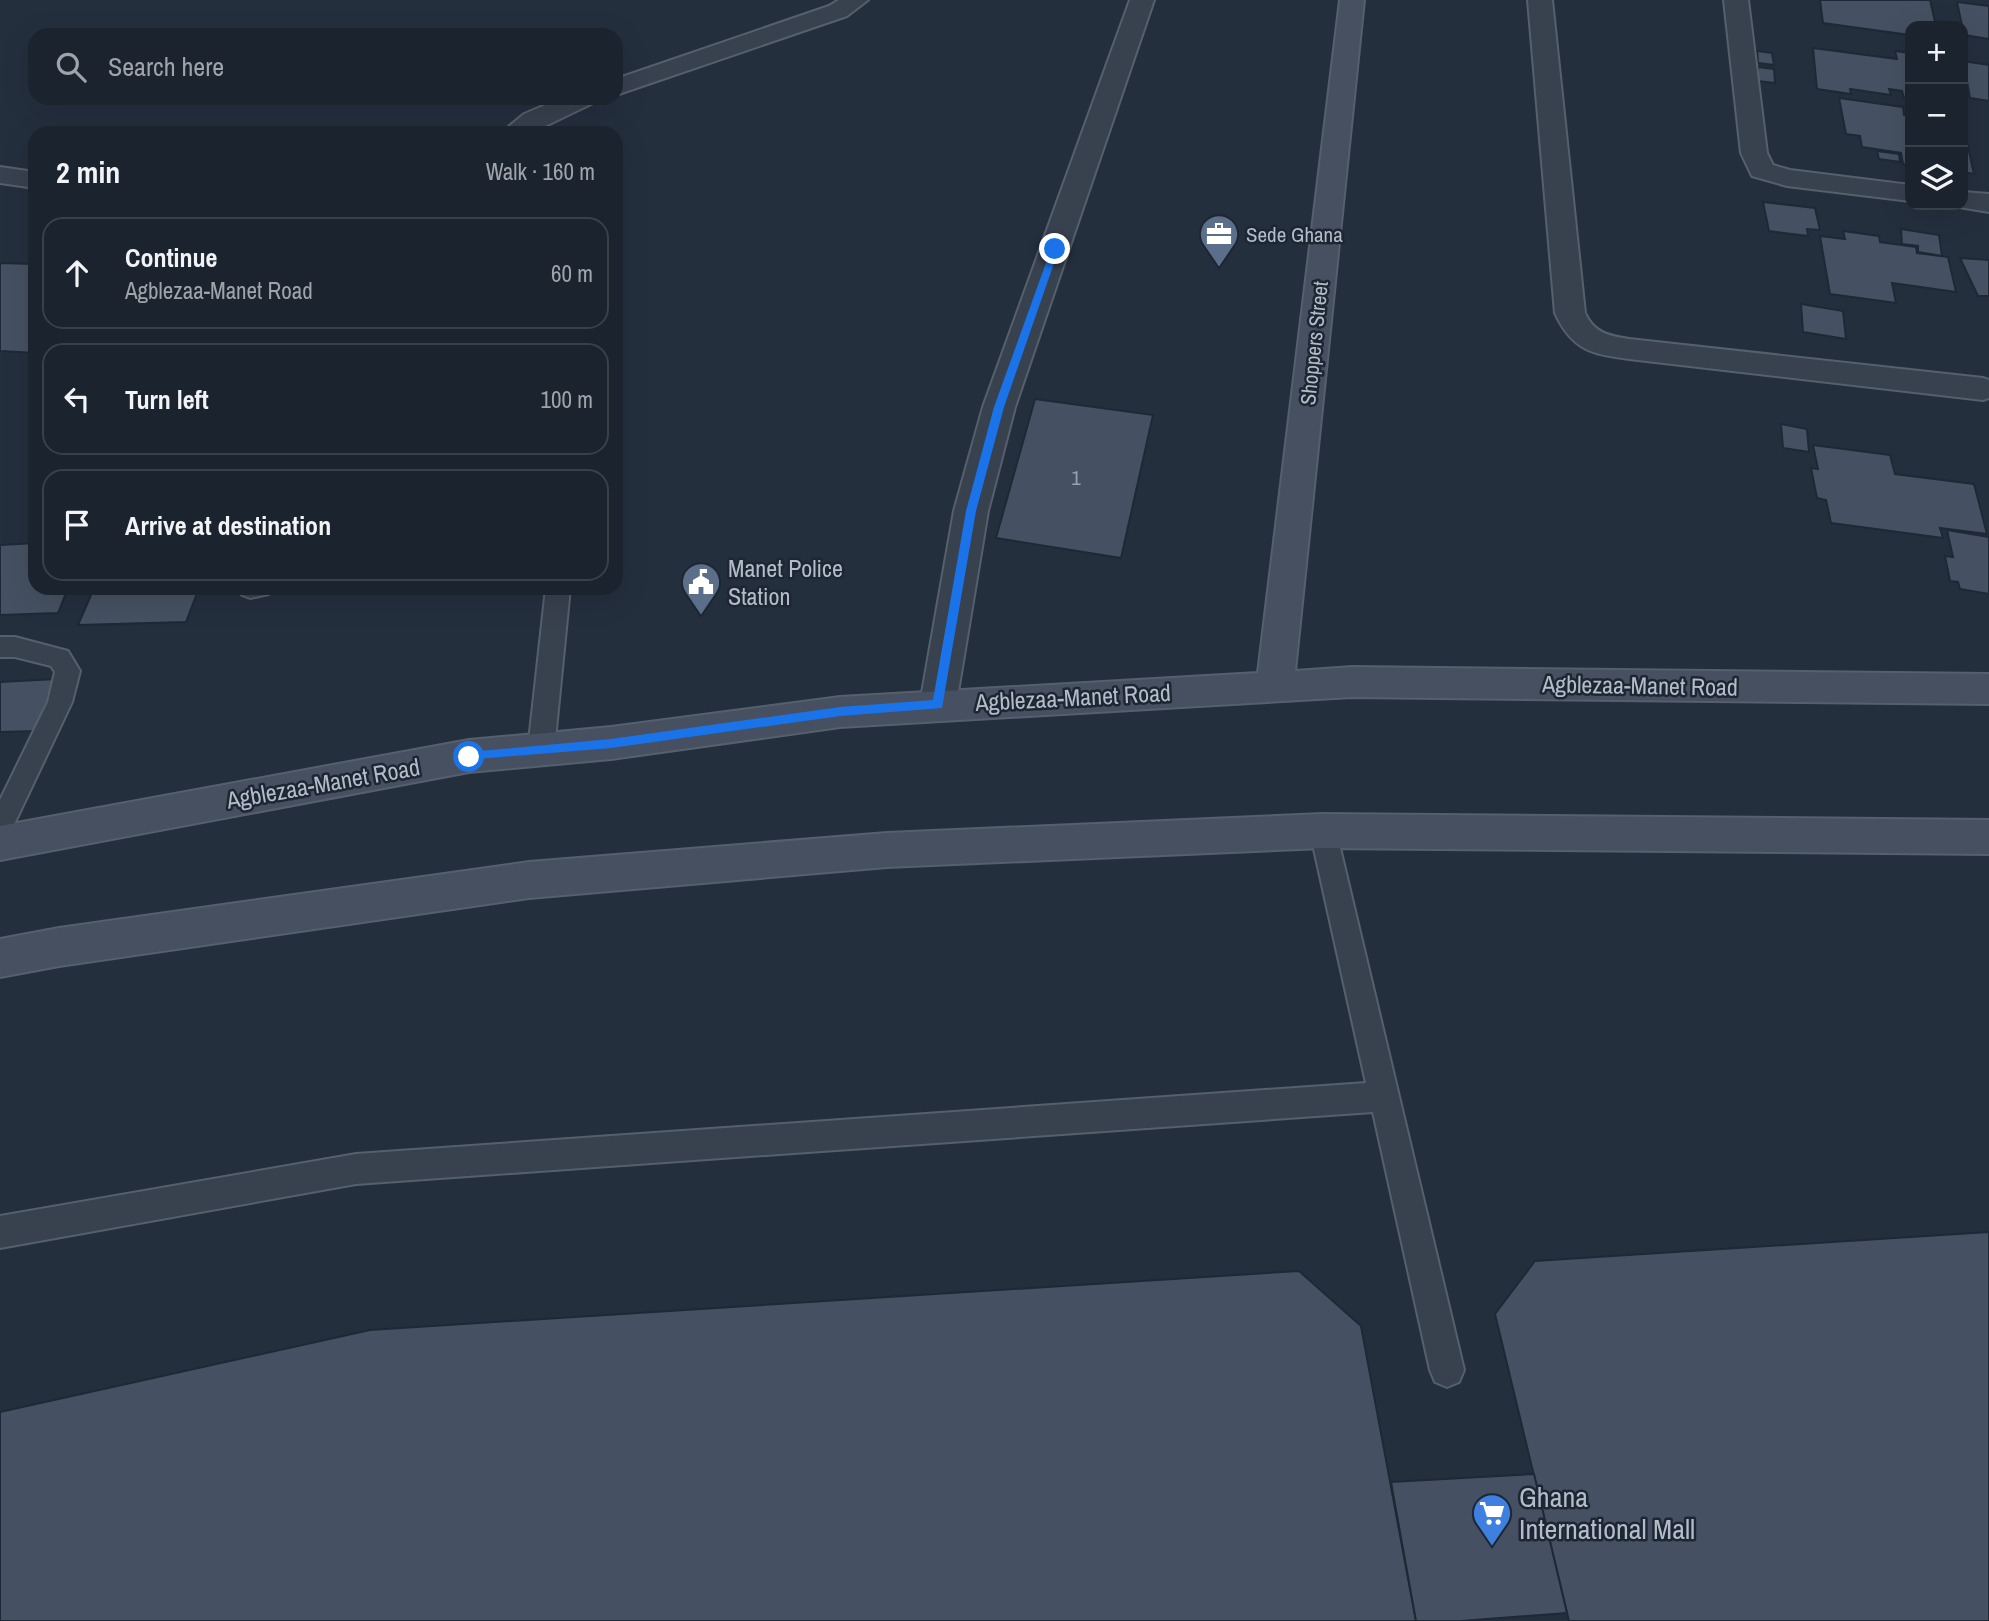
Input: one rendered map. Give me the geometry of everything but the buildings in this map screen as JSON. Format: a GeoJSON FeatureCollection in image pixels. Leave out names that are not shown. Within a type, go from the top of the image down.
{"type":"FeatureCollection","features":[{"type":"Feature","properties":{"kind":"main road","name":"Shoppers Street"},"geometry":{"type":"LineString","coordinates":[[1275,686],[1352,0]]}},
{"type":"Feature","properties":{"kind":"main road","name":"Agblezaa-Manet Road"},"geometry":{"type":"LineString","coordinates":[[0,843],[469,757],[611,743],[840,712],[938,704],[1352,682],[1989,689]]}},
{"type":"Feature","properties":{"kind":"main road"},"geometry":{"type":"LineString","coordinates":[[0,958],[58,947],[529,880],[887,850],[1323,831],[1989,837]]}},
{"type":"Feature","properties":{"kind":"street"},"geometry":{"type":"LineString","coordinates":[[623,85],[838,11],[856,0]]}},
{"type":"Feature","properties":{"kind":"street"},"geometry":{"type":"LineString","coordinates":[[938,704],[971,511],[999,407],[1142,0]]}},
{"type":"Feature","properties":{"kind":"street"},"geometry":{"type":"LineString","coordinates":[[1534,0],[1570,313],[1577,331],[1598,344],[1619,348],[1983,389]]}},
{"type":"Feature","properties":{"kind":"street"},"geometry":{"type":"LineString","coordinates":[[1736,0],[1754,153],[1762,170],[1787,178],[1905,193]]}},
{"type":"Feature","properties":{"kind":"street"},"geometry":{"type":"LineString","coordinates":[[524,126],[568,105]]}},
{"type":"Feature","properties":{"kind":"street"},"geometry":{"type":"LineString","coordinates":[[0,175],[28,179]]}},
{"type":"Feature","properties":{"kind":"street"},"geometry":{"type":"LineString","coordinates":[[1968,201],[1989,203]]}},
{"type":"Feature","properties":{"kind":"lane"},"geometry":{"type":"LineString","coordinates":[[541,750],[557,595]]}},
{"type":"Feature","properties":{"kind":"lane"},"geometry":{"type":"LineString","coordinates":[[0,647],[15,646],[59,658],[68,671],[60,702],[0,827]]}},
{"type":"Feature","properties":{"kind":"lane"},"geometry":{"type":"LineString","coordinates":[[1323,831],[1447,1370]]}},
{"type":"Feature","properties":{"kind":"lane"},"geometry":{"type":"LineString","coordinates":[[0,1232],[356,1168],[1386,1096]]}},
{"type":"Feature","properties":{"kind":"place","name":"Sede Ghana"},"geometry":{"type":"Point","coordinates":[1219,268]}},
{"type":"Feature","properties":{"kind":"place","name":"Manet Police Station"},"geometry":{"type":"Point","coordinates":[701,616]}},
{"type":"Feature","properties":{"kind":"place","name":"Ghana International Mall"},"geometry":{"type":"Point","coordinates":[1492,1547]}},
{"type":"Feature","properties":{"kind":"route"},"geometry":{"type":"LineString","coordinates":[[469,757],[611,743],[840,712],[938,704],[971,511],[999,407],[1055,249]]}}]}
